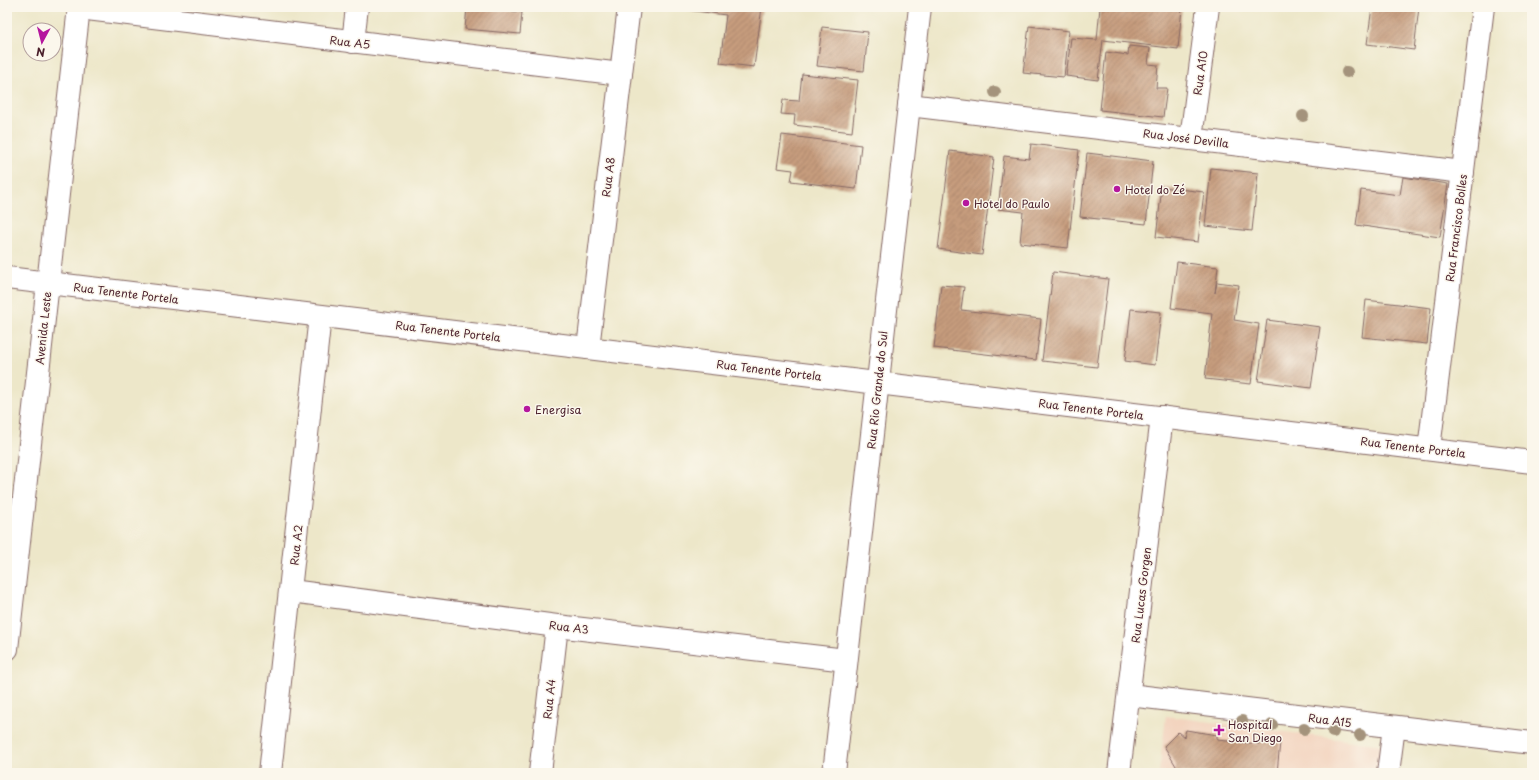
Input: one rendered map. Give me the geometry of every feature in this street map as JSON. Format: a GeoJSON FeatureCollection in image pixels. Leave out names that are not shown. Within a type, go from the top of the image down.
{"type":"FeatureCollection","features":[{"type":"Feature","properties":{"kind":"street","name":"Rua A5"},"geometry":{"type":"LineString","coordinates":[[79,7],[621,74]]}},
{"type":"Feature","properties":{"kind":"street","name":"Avenida Leste"},"geometry":{"type":"LineString","coordinates":[[7,649],[79,7]]}},
{"type":"Feature","properties":{"kind":"street"},"geometry":{"type":"LineString","coordinates":[[353,42],[357,7]]}},
{"type":"Feature","properties":{"kind":"street","name":"Rua A8"},"geometry":{"type":"LineString","coordinates":[[588,348],[629,7]]}},
{"type":"Feature","properties":{"kind":"street","name":"Rua Rio Grande do Sul"},"geometry":{"type":"LineString","coordinates":[[834,773],[920,7]]}},
{"type":"Feature","properties":{"kind":"street","name":"Rua A10"},"geometry":{"type":"LineString","coordinates":[[1191,139],[1208,7]]}},
{"type":"Feature","properties":{"kind":"street","name":"Rua Francisco Bolles"},"geometry":{"type":"LineString","coordinates":[[1428,449],[1483,7]]}},
{"type":"Feature","properties":{"kind":"street","name":"Rua José Devilla"},"geometry":{"type":"LineString","coordinates":[[909,105],[1463,172]]}},
{"type":"Feature","properties":{"kind":"street","name":"Rua Tenente Portela"},"geometry":{"type":"LineString","coordinates":[[7,278],[1532,462]]}},
{"type":"Feature","properties":{"kind":"street","name":"Rua A2"},"geometry":{"type":"LineString","coordinates":[[270,773],[320,316]]}},
{"type":"Feature","properties":{"kind":"street","name":"Rua Lucas Gorgen"},"geometry":{"type":"LineString","coordinates":[[1119,773],[1162,417]]}},
{"type":"Feature","properties":{"kind":"street","name":"Rua A3"},"geometry":{"type":"LineString","coordinates":[[291,591],[557,626],[846,660]]}},
{"type":"Feature","properties":{"kind":"street","name":"Rua A4"},"geometry":{"type":"LineString","coordinates":[[540,773],[557,626]]}},
{"type":"Feature","properties":{"kind":"street","name":"Rua A15"},"geometry":{"type":"LineString","coordinates":[[1129,695],[1532,743]]}},
{"type":"Feature","properties":{"kind":"street"},"geometry":{"type":"LineString","coordinates":[[1388,773],[1394,727]]}},
{"type":"Feature","properties":{"kind":"shaded area","name":"Hospital San Diego"},"geometry":{"type":"Polygon","coordinates":[[[1166,716],[1382,745],[1378,773],[1159,773],[1166,716]]]}},
{"type":"Feature","properties":{"kind":"building"},"geometry":{"type":"Polygon","coordinates":[[[467,7],[522,12],[520,34],[465,29],[467,7]]]}},
{"type":"Feature","properties":{"kind":"building"},"geometry":{"type":"Polygon","coordinates":[[[664,7],[762,7],[754,67],[720,63],[726,15],[664,7]]]}},
{"type":"Feature","properties":{"kind":"building"},"geometry":{"type":"Polygon","coordinates":[[[1100,7],[1182,8],[1178,49],[1103,40],[1098,80],[1066,76],[1071,38],[1097,40],[1100,7]]]}},
{"type":"Feature","properties":{"kind":"building"},"geometry":{"type":"Polygon","coordinates":[[[1372,7],[1419,7],[1414,50],[1367,44],[1372,7]]]}},
{"type":"Feature","properties":{"kind":"building"},"geometry":{"type":"Polygon","coordinates":[[[1029,26],[1069,31],[1064,77],[1023,73],[1029,26]]]}},
{"type":"Feature","properties":{"kind":"building"},"geometry":{"type":"Polygon","coordinates":[[[822,27],[868,32],[864,71],[817,66],[822,27]]]}},
{"type":"Feature","properties":{"kind":"building"},"geometry":{"type":"Polygon","coordinates":[[[1129,46],[1150,48],[1148,64],[1158,65],[1156,88],[1167,88],[1163,117],[1100,110],[1106,52],[1128,55],[1129,46]]]}},
{"type":"Feature","properties":{"kind":"building"},"geometry":{"type":"Polygon","coordinates":[[[802,74],[858,80],[852,132],[794,125],[795,115],[781,114],[783,100],[799,101],[802,74]]]}},
{"type":"Feature","properties":{"kind":"building"},"geometry":{"type":"Polygon","coordinates":[[[782,135],[861,145],[856,189],[791,181],[793,170],[777,168],[782,135]]]}},
{"type":"Feature","properties":{"kind":"building"},"geometry":{"type":"Polygon","coordinates":[[[1031,144],[1079,150],[1068,248],[1020,243],[1023,212],[998,209],[1004,156],[1029,159],[1031,144]]]}},
{"type":"Feature","properties":{"kind":"building","name":"Hotel do Paulo"},"geometry":{"type":"Polygon","coordinates":[[[950,151],[994,157],[982,255],[938,249],[950,151]]]}},
{"type":"Feature","properties":{"kind":"building","name":"Hotel do Zé"},"geometry":{"type":"Polygon","coordinates":[[[1087,153],[1153,161],[1146,224],[1080,217],[1087,153]]]}},
{"type":"Feature","properties":{"kind":"building"},"geometry":{"type":"Polygon","coordinates":[[[1211,168],[1258,173],[1252,231],[1205,226],[1211,168]]]}},
{"type":"Feature","properties":{"kind":"building"},"geometry":{"type":"Polygon","coordinates":[[[1403,177],[1448,184],[1440,237],[1356,225],[1361,190],[1400,195],[1403,177]]]}},
{"type":"Feature","properties":{"kind":"building"},"geometry":{"type":"Polygon","coordinates":[[[1162,187],[1204,192],[1198,242],[1156,237],[1162,187]]]}},
{"type":"Feature","properties":{"kind":"building"},"geometry":{"type":"Polygon","coordinates":[[[1177,262],[1218,267],[1215,293],[1217,282],[1239,285],[1234,320],[1259,324],[1251,384],[1205,379],[1212,313],[1171,308],[1177,262]]]}},
{"type":"Feature","properties":{"kind":"building"},"geometry":{"type":"Polygon","coordinates":[[[1053,272],[1108,279],[1097,367],[1042,361],[1053,272]]]}},
{"type":"Feature","properties":{"kind":"building"},"geometry":{"type":"Polygon","coordinates":[[[941,285],[964,287],[961,310],[1041,319],[1036,360],[934,348],[941,285]]]}},
{"type":"Feature","properties":{"kind":"building"},"geometry":{"type":"Polygon","coordinates":[[[1366,300],[1431,308],[1427,344],[1362,337],[1366,300]]]}},
{"type":"Feature","properties":{"kind":"building"},"geometry":{"type":"Polygon","coordinates":[[[1131,309],[1161,312],[1155,365],[1125,361],[1131,309]]]}},
{"type":"Feature","properties":{"kind":"building"},"geometry":{"type":"Polygon","coordinates":[[[1267,320],[1320,327],[1311,388],[1258,381],[1267,320]]]}},
{"type":"Feature","properties":{"kind":"building"},"geometry":{"type":"Polygon","coordinates":[[[1186,730],[1217,735],[1217,740],[1259,744],[1260,740],[1280,742],[1277,773],[1175,773],[1176,766],[1164,746],[1178,732],[1184,737],[1186,730]]]}},
{"type":"Feature","properties":{"kind":"place","name":"Hotel do Zé"},"geometry":{"type":"Point","coordinates":[1117,189]}},
{"type":"Feature","properties":{"kind":"place","name":"Hotel do Paulo"},"geometry":{"type":"Point","coordinates":[966,203]}},
{"type":"Feature","properties":{"kind":"place","name":"Energisa"},"geometry":{"type":"Point","coordinates":[527,409]}},
{"type":"Feature","properties":{"kind":"place","name":"Hospital San Diego"},"geometry":{"type":"Point","coordinates":[1219,730]}}]}
